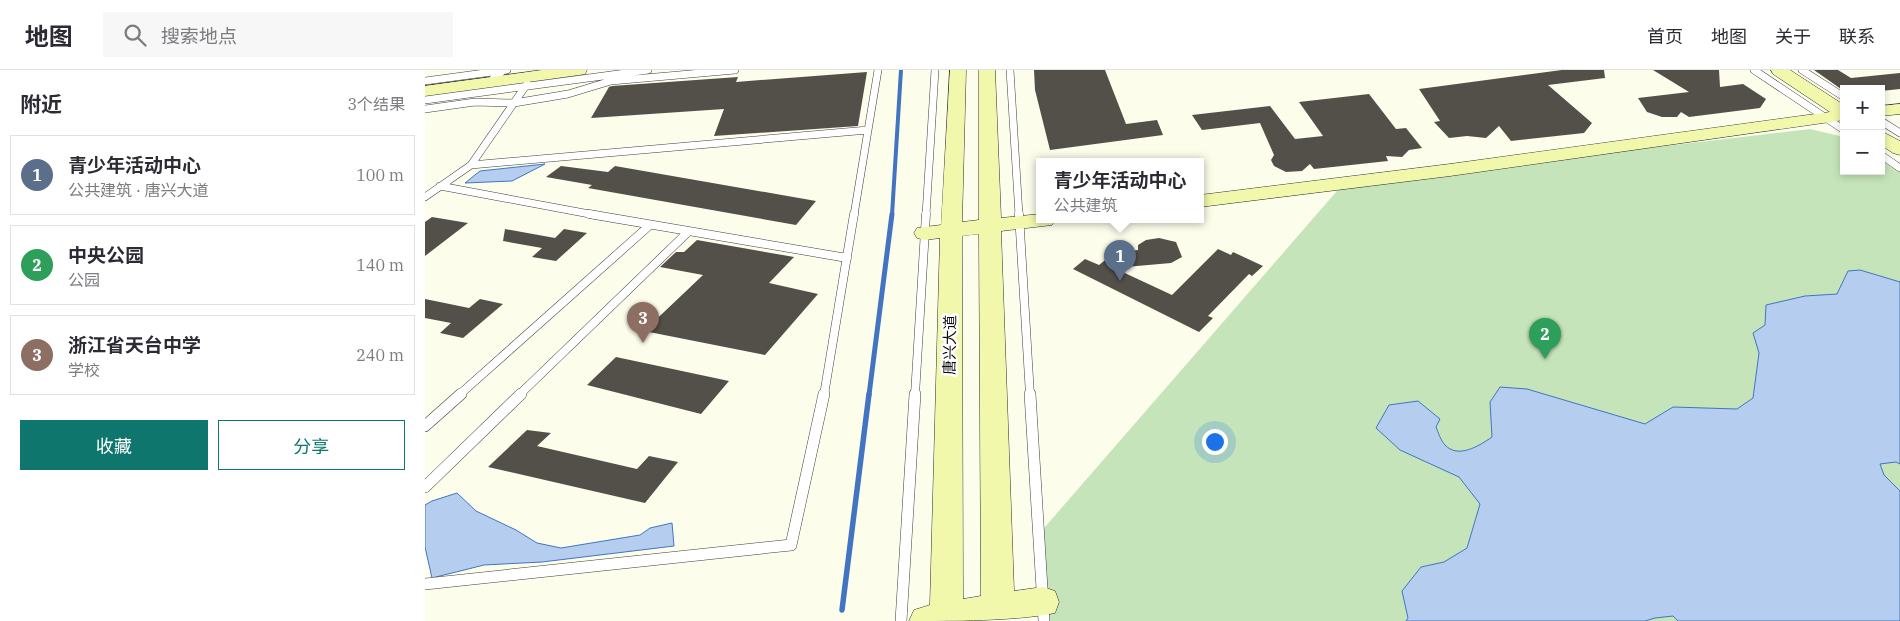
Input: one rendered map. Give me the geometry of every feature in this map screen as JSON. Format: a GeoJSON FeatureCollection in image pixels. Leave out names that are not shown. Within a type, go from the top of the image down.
{"type":"FeatureCollection","features":[{"type":"Feature","properties":{"kind":"main road"},"geometry":{"type":"LineString","coordinates":[[425,91],[500,73],[529,82],[579,70]]}},
{"type":"Feature","properties":{"kind":"main road","name":"唐兴大道"},"geometry":{"type":"LineString","coordinates":[[939,620],[958,70]]}},
{"type":"Feature","properties":{"kind":"main road"},"geometry":{"type":"LineString","coordinates":[[987,70],[998,615]]}},
{"type":"Feature","properties":{"kind":"main road"},"geometry":{"type":"LineString","coordinates":[[1779,70],[1837,115]]}},
{"type":"Feature","properties":{"kind":"main road"},"geometry":{"type":"LineString","coordinates":[[1885,111],[1900,109]]}},
{"type":"Feature","properties":{"kind":"main road"},"geometry":{"type":"LineString","coordinates":[[1204,201],[1450,170],[1837,115]]}},
{"type":"Feature","properties":{"kind":"main road"},"geometry":{"type":"LineString","coordinates":[[1885,140],[1900,150]]}},
{"type":"Feature","properties":{"kind":"main road"},"geometry":{"type":"LineString","coordinates":[[925,233],[1036,221]]}},
{"type":"Feature","properties":{"kind":"main road"},"geometry":{"type":"LineString","coordinates":[[939,620],[1044,612]]}},
{"type":"Feature","properties":{"kind":"lane"},"geometry":{"type":"LineString","coordinates":[[425,100],[529,82],[648,70]]}},
{"type":"Feature","properties":{"kind":"lane"},"geometry":{"type":"LineString","coordinates":[[425,109],[475,102],[514,103],[568,94],[611,81],[735,70]]}},
{"type":"Feature","properties":{"kind":"lane"},"geometry":{"type":"LineString","coordinates":[[425,584],[791,544],[821,413],[878,70]]}},
{"type":"Feature","properties":{"kind":"lane"},"geometry":{"type":"LineString","coordinates":[[901,621],[935,70]]}},
{"type":"Feature","properties":{"kind":"lane"},"geometry":{"type":"LineString","coordinates":[[1010,70],[1044,612]]}},
{"type":"Feature","properties":{"kind":"lane"},"geometry":{"type":"LineString","coordinates":[[1754,70],[1837,115]]}},
{"type":"Feature","properties":{"kind":"lane"},"geometry":{"type":"LineString","coordinates":[[1802,70],[1840,94]]}},
{"type":"Feature","properties":{"kind":"lane"},"geometry":{"type":"LineString","coordinates":[[425,81],[500,73]]}},
{"type":"Feature","properties":{"kind":"lane"},"geometry":{"type":"LineString","coordinates":[[425,197],[471,165],[529,82]]}},
{"type":"Feature","properties":{"kind":"lane"},"geometry":{"type":"LineString","coordinates":[[1885,124],[1900,133]]}},
{"type":"Feature","properties":{"kind":"lane"},"geometry":{"type":"LineString","coordinates":[[471,165],[868,130]]}},
{"type":"Feature","properties":{"kind":"lane"},"geometry":{"type":"LineString","coordinates":[[1885,158],[1900,168]]}},
{"type":"Feature","properties":{"kind":"lane"},"geometry":{"type":"LineString","coordinates":[[440,186],[688,232],[847,258]]}},
{"type":"Feature","properties":{"kind":"lane"},"geometry":{"type":"LineString","coordinates":[[425,426],[650,225]]}},
{"type":"Feature","properties":{"kind":"lane"},"geometry":{"type":"LineString","coordinates":[[425,487],[688,232]]}},
{"type":"Feature","properties":{"kind":"green space"},"geometry":{"type":"Polygon","coordinates":[[[1810,129],[1840,136],[1840,175],[1885,175],[1885,163],[1900,173],[1900,621],[1046,621],[1038,535],[1343,184],[1810,129]]]}},
{"type":"Feature","properties":{"kind":"water"},"geometry":{"type":"Polygon","coordinates":[[[545,164],[512,181],[465,183],[480,171],[545,164]]]}},
{"type":"Feature","properties":{"kind":"water"},"geometry":{"type":"Polygon","coordinates":[[[1860,270],[1900,282],[1900,464],[1896,462],[1880,464],[1884,475],[1900,491],[1900,621],[1678,621],[1673,616],[1645,621],[1406,621],[1408,618],[1402,591],[1421,567],[1444,562],[1467,548],[1480,504],[1459,477],[1400,450],[1376,428],[1389,405],[1418,401],[1440,419],[1436,427],[1441,439],[1450,449],[1456,451],[1469,450],[1492,437],[1490,402],[1500,387],[1527,389],[1645,424],[1673,407],[1737,409],[1753,398],[1759,353],[1753,333],[1765,325],[1766,305],[1805,296],[1837,294],[1848,271],[1860,270]]]}},
{"type":"Feature","properties":{"kind":"water"},"geometry":{"type":"Polygon","coordinates":[[[457,493],[476,511],[516,530],[537,543],[561,548],[640,535],[650,528],[672,523],[674,546],[542,562],[484,565],[432,578],[425,547],[425,505],[457,493]]]}},
{"type":"Feature","properties":{"kind":"building"},"geometry":{"type":"Polygon","coordinates":[[[1034,70],[1105,70],[1126,124],[1157,120],[1163,135],[1050,150],[1035,90],[1034,70]]]}},
{"type":"Feature","properties":{"kind":"building"},"geometry":{"type":"Polygon","coordinates":[[[1562,70],[1604,70],[1605,78],[1548,85],[1592,123],[1584,133],[1511,141],[1499,126],[1486,138],[1467,136],[1449,138],[1434,122],[1440,121],[1419,89],[1562,70]]]}},
{"type":"Feature","properties":{"kind":"building"},"geometry":{"type":"Polygon","coordinates":[[[1653,70],[1719,70],[1720,87],[1743,84],[1766,99],[1760,108],[1689,117],[1681,112],[1677,117],[1662,117],[1647,112],[1638,98],[1689,92],[1653,70]]]}},
{"type":"Feature","properties":{"kind":"building"},"geometry":{"type":"Polygon","coordinates":[[[1814,70],[1838,70],[1851,78],[1900,73],[1900,89],[1885,91],[1885,85],[1840,85],[1840,88],[1814,70]]]}},
{"type":"Feature","properties":{"kind":"building"},"geometry":{"type":"Polygon","coordinates":[[[867,72],[858,126],[714,136],[724,109],[591,118],[609,87],[612,86],[738,77],[736,82],[867,72]]]}},
{"type":"Feature","properties":{"kind":"building"},"geometry":{"type":"Polygon","coordinates":[[[1369,94],[1396,129],[1406,128],[1422,148],[1409,150],[1402,157],[1386,156],[1388,161],[1314,169],[1310,164],[1302,171],[1286,172],[1274,166],[1271,160],[1274,155],[1260,123],[1202,130],[1192,115],[1270,106],[1295,139],[1323,136],[1299,102],[1369,94]]]}},
{"type":"Feature","properties":{"kind":"building"},"geometry":{"type":"Polygon","coordinates":[[[561,166],[608,172],[615,166],[816,201],[796,225],[588,188],[592,185],[546,177],[561,166]]]}},
{"type":"Feature","properties":{"kind":"building"},"geometry":{"type":"Polygon","coordinates":[[[432,217],[468,223],[425,256],[425,222],[432,217]]]}},
{"type":"Feature","properties":{"kind":"building"},"geometry":{"type":"Polygon","coordinates":[[[505,229],[555,238],[564,229],[587,233],[556,261],[532,257],[542,248],[503,241],[505,229]]]}},
{"type":"Feature","properties":{"kind":"building"},"geometry":{"type":"Polygon","coordinates":[[[1159,238],[1176,242],[1182,257],[1171,263],[1114,268],[1172,295],[1218,249],[1231,255],[1233,252],[1263,266],[1252,276],[1249,274],[1208,316],[1213,318],[1199,332],[1073,269],[1085,259],[1099,265],[1114,253],[1138,250],[1138,245],[1146,240],[1159,238]]]}},
{"type":"Feature","properties":{"kind":"building"},"geometry":{"type":"Polygon","coordinates":[[[697,240],[794,257],[769,283],[818,294],[765,355],[644,331],[703,275],[660,267],[676,252],[684,252],[697,240]]]}},
{"type":"Feature","properties":{"kind":"building"},"geometry":{"type":"Polygon","coordinates":[[[425,299],[469,308],[480,299],[503,304],[463,338],[440,333],[451,323],[425,318],[425,299]]]}},
{"type":"Feature","properties":{"kind":"building"},"geometry":{"type":"Polygon","coordinates":[[[616,357],[729,381],[701,414],[587,385],[616,357]]]}},
{"type":"Feature","properties":{"kind":"building"},"geometry":{"type":"Polygon","coordinates":[[[527,430],[551,433],[537,446],[637,469],[649,456],[678,462],[645,503],[488,467],[527,430]]]}},
{"type":"Feature","properties":{"kind":"waterway"},"geometry":{"type":"LineString","coordinates":[[892,215],[901,70]]}},
{"type":"Feature","properties":{"kind":"waterway"},"geometry":{"type":"LineString","coordinates":[[869,395],[892,214]]}},
{"type":"Feature","properties":{"kind":"waterway"},"geometry":{"type":"LineString","coordinates":[[842,610],[869,394]]}},
{"type":"Feature","properties":{"kind":"place","name":"青少年活动中心"},"geometry":{"type":"Point","coordinates":[1120,281]}},
{"type":"Feature","properties":{"kind":"place","name":"浙江省天台中学"},"geometry":{"type":"Point","coordinates":[643,343]}},
{"type":"Feature","properties":{"kind":"place","name":"中央公园"},"geometry":{"type":"Point","coordinates":[1545,359]}}]}
